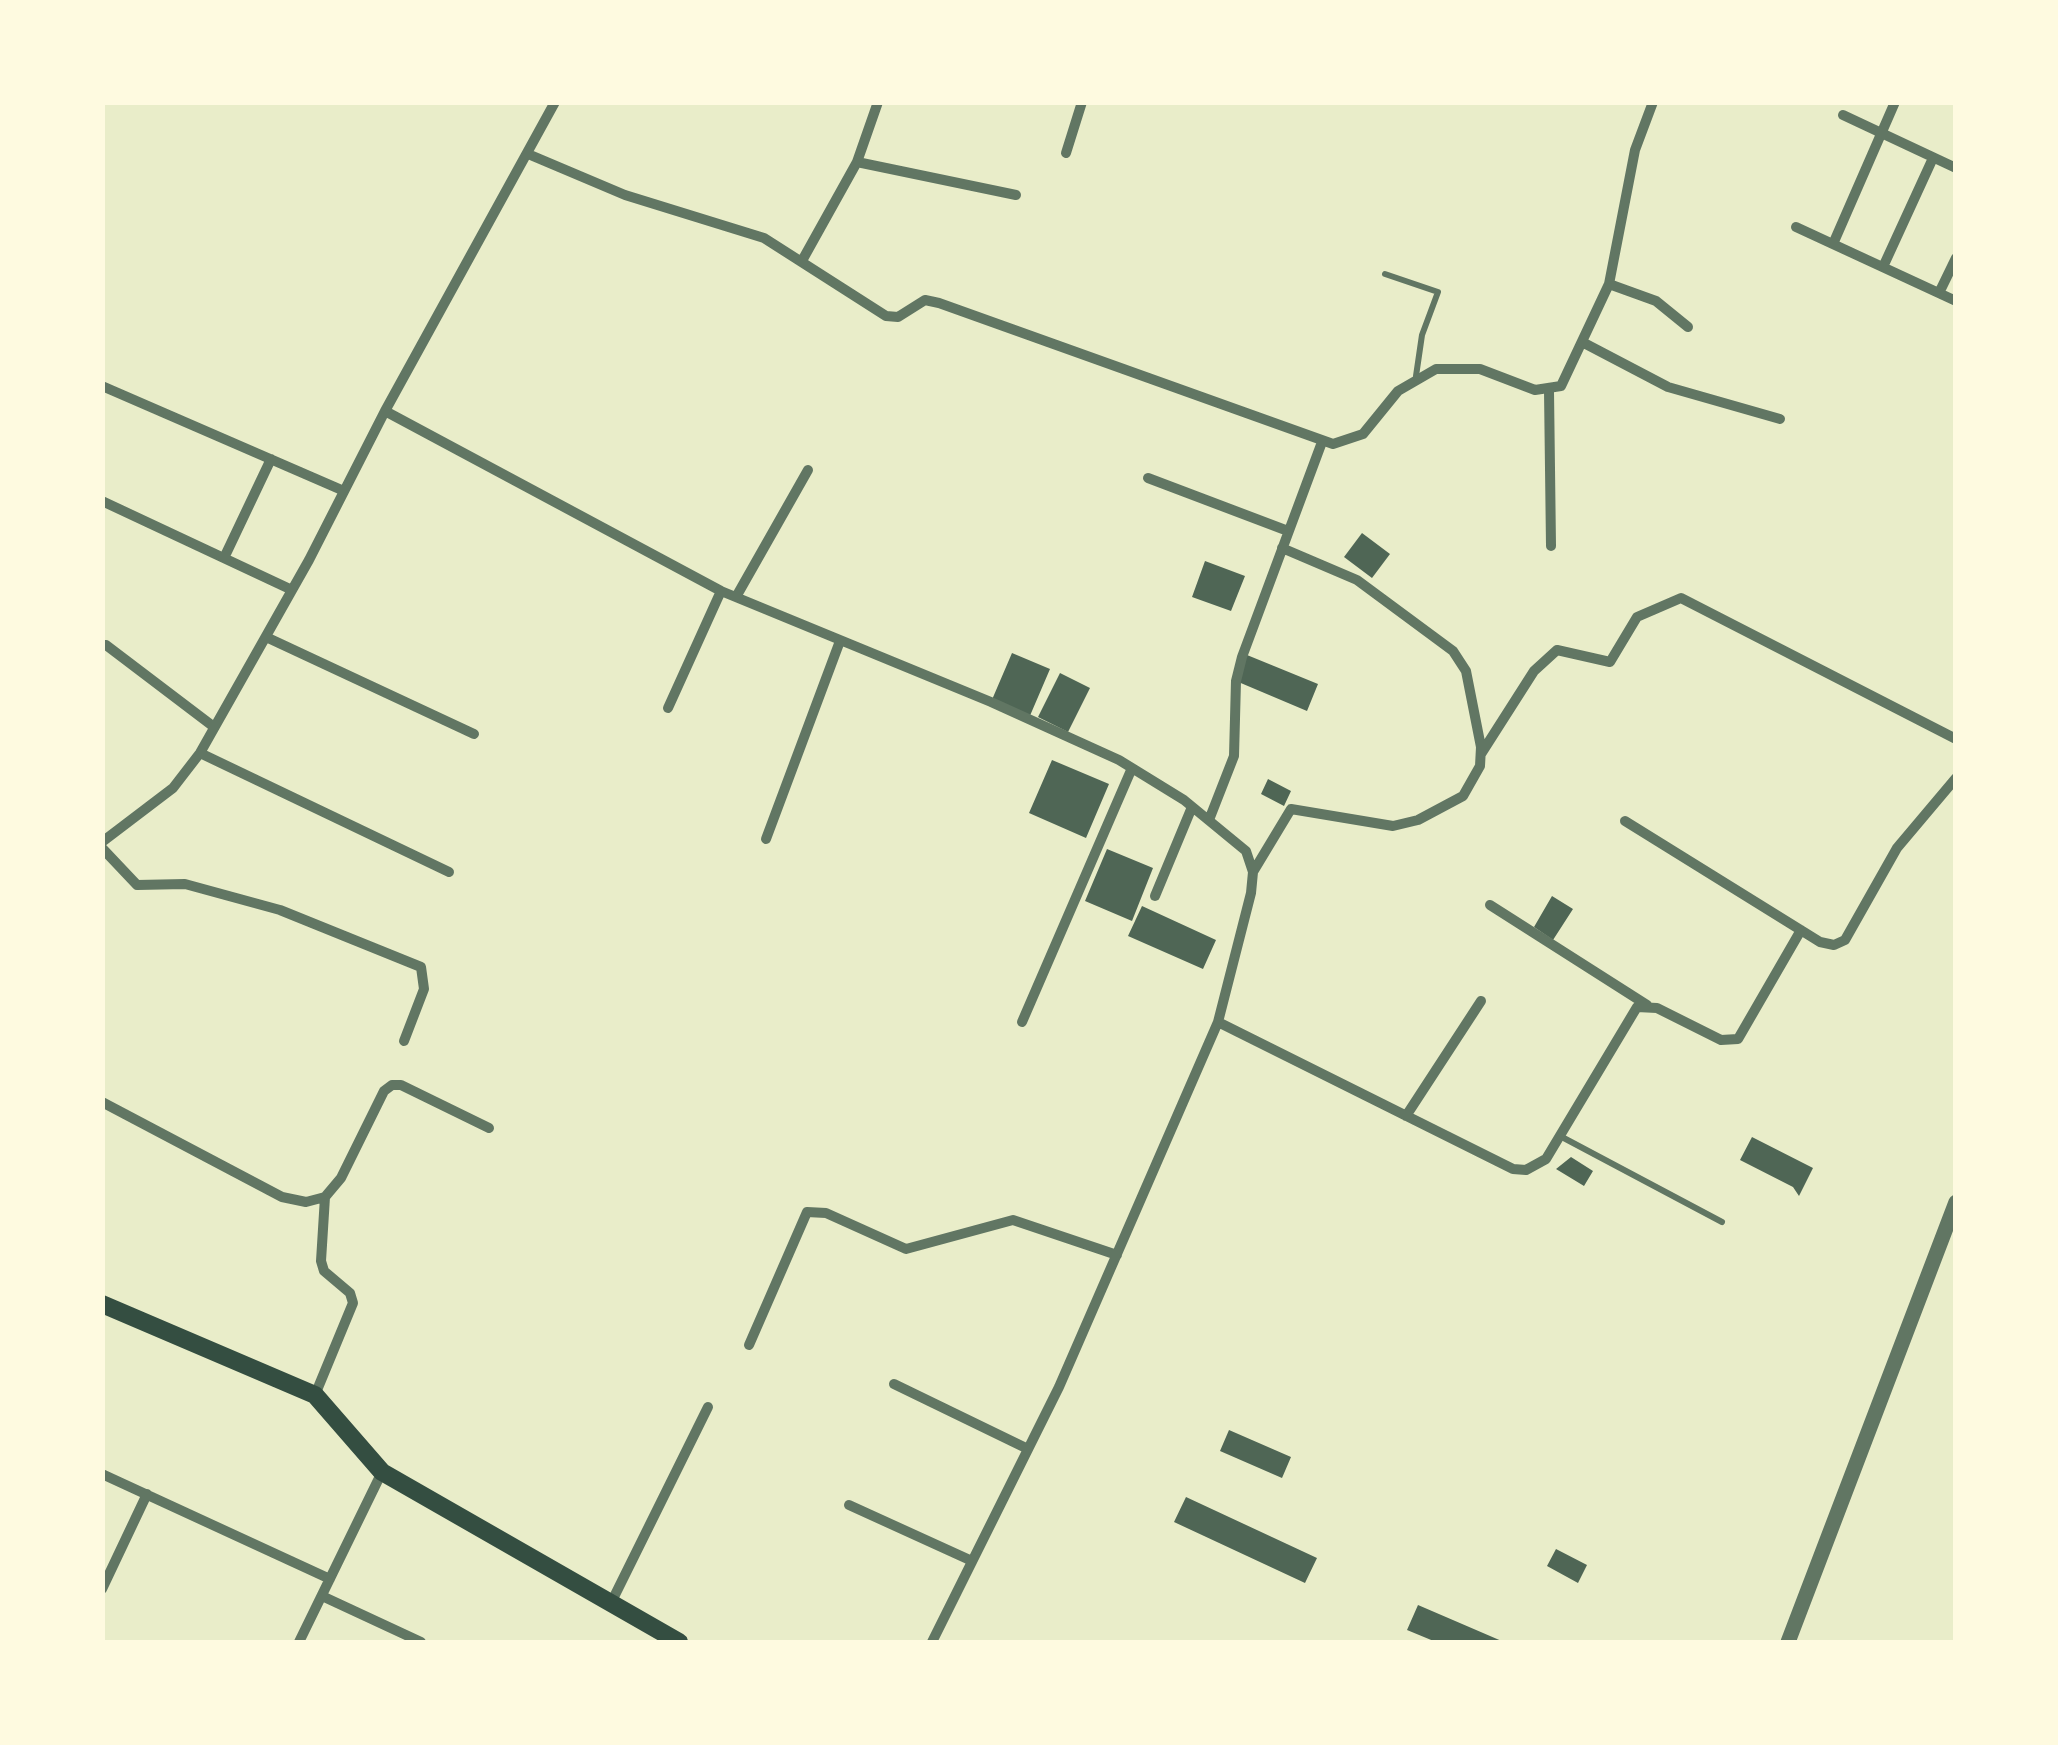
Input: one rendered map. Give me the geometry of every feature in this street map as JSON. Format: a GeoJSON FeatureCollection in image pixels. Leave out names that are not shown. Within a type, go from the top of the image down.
{"type":"FeatureCollection","features":[{"type":"Feature","properties":{"kind":"main road"},"geometry":{"type":"LineString","coordinates":[[102,1304],[315,1394],[382,1472],[679,1642]]}},
{"type":"Feature","properties":{"kind":"street"},"geometry":{"type":"LineString","coordinates":[[1066,153],[1082,102]]}},
{"type":"Feature","properties":{"kind":"street"},"geometry":{"type":"LineString","coordinates":[[528,154],[637,199],[740,228],[803,259],[886,316],[898,317],[925,300],[940,304],[1322,442],[1349,442],[1362,434],[1416,376],[1436,368],[1480,370],[1549,391],[1560,386],[1570,373],[1609,284],[1635,150],[1653,102]]}},
{"type":"Feature","properties":{"kind":"street"},"geometry":{"type":"LineString","coordinates":[[1833,244],[1895,102]]}},
{"type":"Feature","properties":{"kind":"street"},"geometry":{"type":"LineString","coordinates":[[404,1041],[424,988],[421,967],[280,910],[185,884],[138,885],[102,845],[173,788],[200,753],[554,103]]}},
{"type":"Feature","properties":{"kind":"street"},"geometry":{"type":"LineString","coordinates":[[803,259],[858,162],[873,105]]}},
{"type":"Feature","properties":{"kind":"street"},"geometry":{"type":"LineString","coordinates":[[1843,115],[1956,168]]}},
{"type":"Feature","properties":{"kind":"street"},"geometry":{"type":"LineString","coordinates":[[1883,267],[1933,158]]}},
{"type":"Feature","properties":{"kind":"street"},"geometry":{"type":"LineString","coordinates":[[858,162],[1016,194]]}},
{"type":"Feature","properties":{"kind":"street"},"geometry":{"type":"LineString","coordinates":[[1796,226],[1956,301]]}},
{"type":"Feature","properties":{"kind":"street"},"geometry":{"type":"LineString","coordinates":[[1939,293],[1956,258]]}},
{"type":"Feature","properties":{"kind":"street"},"geometry":{"type":"LineString","coordinates":[[1609,284],[1656,301],[1688,327]]}},
{"type":"Feature","properties":{"kind":"street"},"geometry":{"type":"LineString","coordinates":[[1584,342],[1668,387],[1780,419]]}},
{"type":"Feature","properties":{"kind":"street"},"geometry":{"type":"LineString","coordinates":[[102,386],[344,491]]}},
{"type":"Feature","properties":{"kind":"street"},"geometry":{"type":"LineString","coordinates":[[1549,391],[1552,546]]}},
{"type":"Feature","properties":{"kind":"street"},"geometry":{"type":"LineString","coordinates":[[385,411],[722,591],[992,702],[1132,768],[1192,807],[1246,851],[1253,872]]}},
{"type":"Feature","properties":{"kind":"street"},"geometry":{"type":"LineString","coordinates":[[1209,820],[1234,756],[1237,677],[1322,442]]}},
{"type":"Feature","properties":{"kind":"street"},"geometry":{"type":"LineString","coordinates":[[224,558],[270,460]]}},
{"type":"Feature","properties":{"kind":"street"},"geometry":{"type":"LineString","coordinates":[[736,596],[808,470]]}},
{"type":"Feature","properties":{"kind":"street"},"geometry":{"type":"LineString","coordinates":[[1148,478],[1288,531]]}},
{"type":"Feature","properties":{"kind":"street"},"geometry":{"type":"LineString","coordinates":[[102,501],[292,590]]}},
{"type":"Feature","properties":{"kind":"street"},"geometry":{"type":"LineString","coordinates":[[1282,548],[1357,580],[1454,651],[1466,671],[1481,754]]}},
{"type":"Feature","properties":{"kind":"street"},"geometry":{"type":"LineString","coordinates":[[668,708],[722,591]]}},
{"type":"Feature","properties":{"kind":"street"},"geometry":{"type":"LineString","coordinates":[[932,1642],[1028,1449],[1218,1022],[1253,872],[1291,809],[1393,826],[1418,820],[1462,796],[1474,782],[1481,754],[1534,671],[1556,650],[1610,662],[1637,617],[1680,598],[1956,739]]}},
{"type":"Feature","properties":{"kind":"street"},"geometry":{"type":"LineString","coordinates":[[266,637],[474,734]]}},
{"type":"Feature","properties":{"kind":"street"},"geometry":{"type":"LineString","coordinates":[[766,839],[840,641]]}},
{"type":"Feature","properties":{"kind":"street"},"geometry":{"type":"LineString","coordinates":[[106,645],[214,727]]}},
{"type":"Feature","properties":{"kind":"street"},"geometry":{"type":"LineString","coordinates":[[200,753],[449,872]]}},
{"type":"Feature","properties":{"kind":"street"},"geometry":{"type":"LineString","coordinates":[[1022,1022],[1132,768]]}},
{"type":"Feature","properties":{"kind":"street"},"geometry":{"type":"LineString","coordinates":[[1625,821],[1820,942],[1834,945],[1846,940],[1897,848],[1956,778]]}},
{"type":"Feature","properties":{"kind":"street"},"geometry":{"type":"LineString","coordinates":[[1155,896],[1192,807]]}},
{"type":"Feature","properties":{"kind":"street"},"geometry":{"type":"LineString","coordinates":[[1490,905],[1647,1006],[1721,1040],[1738,1039],[1800,930]]}},
{"type":"Feature","properties":{"kind":"street"},"geometry":{"type":"LineString","coordinates":[[1406,1116],[1482,1001]]}},
{"type":"Feature","properties":{"kind":"street"},"geometry":{"type":"LineString","coordinates":[[1218,1022],[1513,1170],[1537,1167],[1560,1136],[1630,1014],[1647,1006]]}},
{"type":"Feature","properties":{"kind":"street"},"geometry":{"type":"LineString","coordinates":[[102,1102],[282,1196],[306,1202],[324,1197],[341,1178],[384,1091],[392,1085],[401,1084],[489,1128]]}},
{"type":"Feature","properties":{"kind":"street"},"geometry":{"type":"LineString","coordinates":[[315,1394],[352,1303],[350,1294],[324,1272],[320,1261],[324,1197]]}},
{"type":"Feature","properties":{"kind":"street"},"geometry":{"type":"LineString","coordinates":[[1788,1642],[1956,1202]]}},
{"type":"Feature","properties":{"kind":"street"},"geometry":{"type":"LineString","coordinates":[[750,1345],[808,1212],[826,1214],[894,1248],[917,1248],[1013,1220],[1117,1255]]}},
{"type":"Feature","properties":{"kind":"street"},"geometry":{"type":"LineString","coordinates":[[894,1384],[1028,1449]]}},
{"type":"Feature","properties":{"kind":"street"},"geometry":{"type":"LineString","coordinates":[[611,1604],[708,1407]]}},
{"type":"Feature","properties":{"kind":"street"},"geometry":{"type":"LineString","coordinates":[[300,1642],[382,1472]]}},
{"type":"Feature","properties":{"kind":"street"},"geometry":{"type":"LineString","coordinates":[[102,1474],[330,1578]]}},
{"type":"Feature","properties":{"kind":"street"},"geometry":{"type":"LineString","coordinates":[[102,1589],[147,1494]]}},
{"type":"Feature","properties":{"kind":"street"},"geometry":{"type":"LineString","coordinates":[[849,1505],[972,1561]]}},
{"type":"Feature","properties":{"kind":"street"},"geometry":{"type":"LineString","coordinates":[[322,1596],[421,1642]]}},
{"type":"Feature","properties":{"kind":"lane"},"geometry":{"type":"LineString","coordinates":[[1385,274],[1438,292],[1422,335],[1416,376]]}},
{"type":"Feature","properties":{"kind":"lane"},"geometry":{"type":"LineString","coordinates":[[1560,1136],[1722,1222]]}},
{"type":"Feature","properties":{"kind":"building"},"geometry":{"type":"Polygon","coordinates":[[[1362,533],[1390,554],[1372,578],[1344,557],[1362,533]]]}},
{"type":"Feature","properties":{"kind":"building"},"geometry":{"type":"Polygon","coordinates":[[[1205,561],[1245,576],[1231,611],[1192,597],[1205,561]]]}},
{"type":"Feature","properties":{"kind":"building"},"geometry":{"type":"Polygon","coordinates":[[[1012,653],[1050,669],[1029,718],[991,702],[1012,653]]]}},
{"type":"Feature","properties":{"kind":"building"},"geometry":{"type":"Polygon","coordinates":[[[1247,655],[1318,684],[1307,711],[1236,681],[1247,655]]]}},
{"type":"Feature","properties":{"kind":"building"},"geometry":{"type":"Polygon","coordinates":[[[1060,673],[1090,688],[1068,732],[1038,717],[1060,673]]]}},
{"type":"Feature","properties":{"kind":"building"},"geometry":{"type":"Polygon","coordinates":[[[1052,760],[1109,784],[1086,838],[1029,813],[1052,760]]]}},
{"type":"Feature","properties":{"kind":"building"},"geometry":{"type":"Polygon","coordinates":[[[1268,779],[1291,791],[1284,806],[1261,794],[1268,779]]]}},
{"type":"Feature","properties":{"kind":"building"},"geometry":{"type":"Polygon","coordinates":[[[1107,849],[1153,868],[1132,921],[1085,901],[1107,849]]]}},
{"type":"Feature","properties":{"kind":"building"},"geometry":{"type":"Polygon","coordinates":[[[1552,896],[1573,909],[1553,940],[1534,927],[1552,896]]]}},
{"type":"Feature","properties":{"kind":"building"},"geometry":{"type":"Polygon","coordinates":[[[1142,906],[1216,940],[1203,969],[1128,936],[1142,906]]]}},
{"type":"Feature","properties":{"kind":"building"},"geometry":{"type":"Polygon","coordinates":[[[1752,1137],[1813,1168],[1799,1196],[1793,1187],[1740,1160],[1752,1137]]]}},
{"type":"Feature","properties":{"kind":"building"},"geometry":{"type":"Polygon","coordinates":[[[1571,1157],[1593,1171],[1584,1186],[1556,1169],[1571,1157]]]}},
{"type":"Feature","properties":{"kind":"building"},"geometry":{"type":"Polygon","coordinates":[[[1229,1430],[1291,1457],[1282,1478],[1220,1451],[1229,1430]]]}},
{"type":"Feature","properties":{"kind":"building"},"geometry":{"type":"Polygon","coordinates":[[[1186,1497],[1317,1558],[1305,1583],[1174,1522],[1186,1497]]]}},
{"type":"Feature","properties":{"kind":"building"},"geometry":{"type":"Polygon","coordinates":[[[1556,1549],[1587,1565],[1578,1583],[1547,1566],[1556,1549]]]}},
{"type":"Feature","properties":{"kind":"building"},"geometry":{"type":"Polygon","coordinates":[[[1418,1605],[1504,1642],[1436,1642],[1407,1630],[1418,1605]]]}}]}
